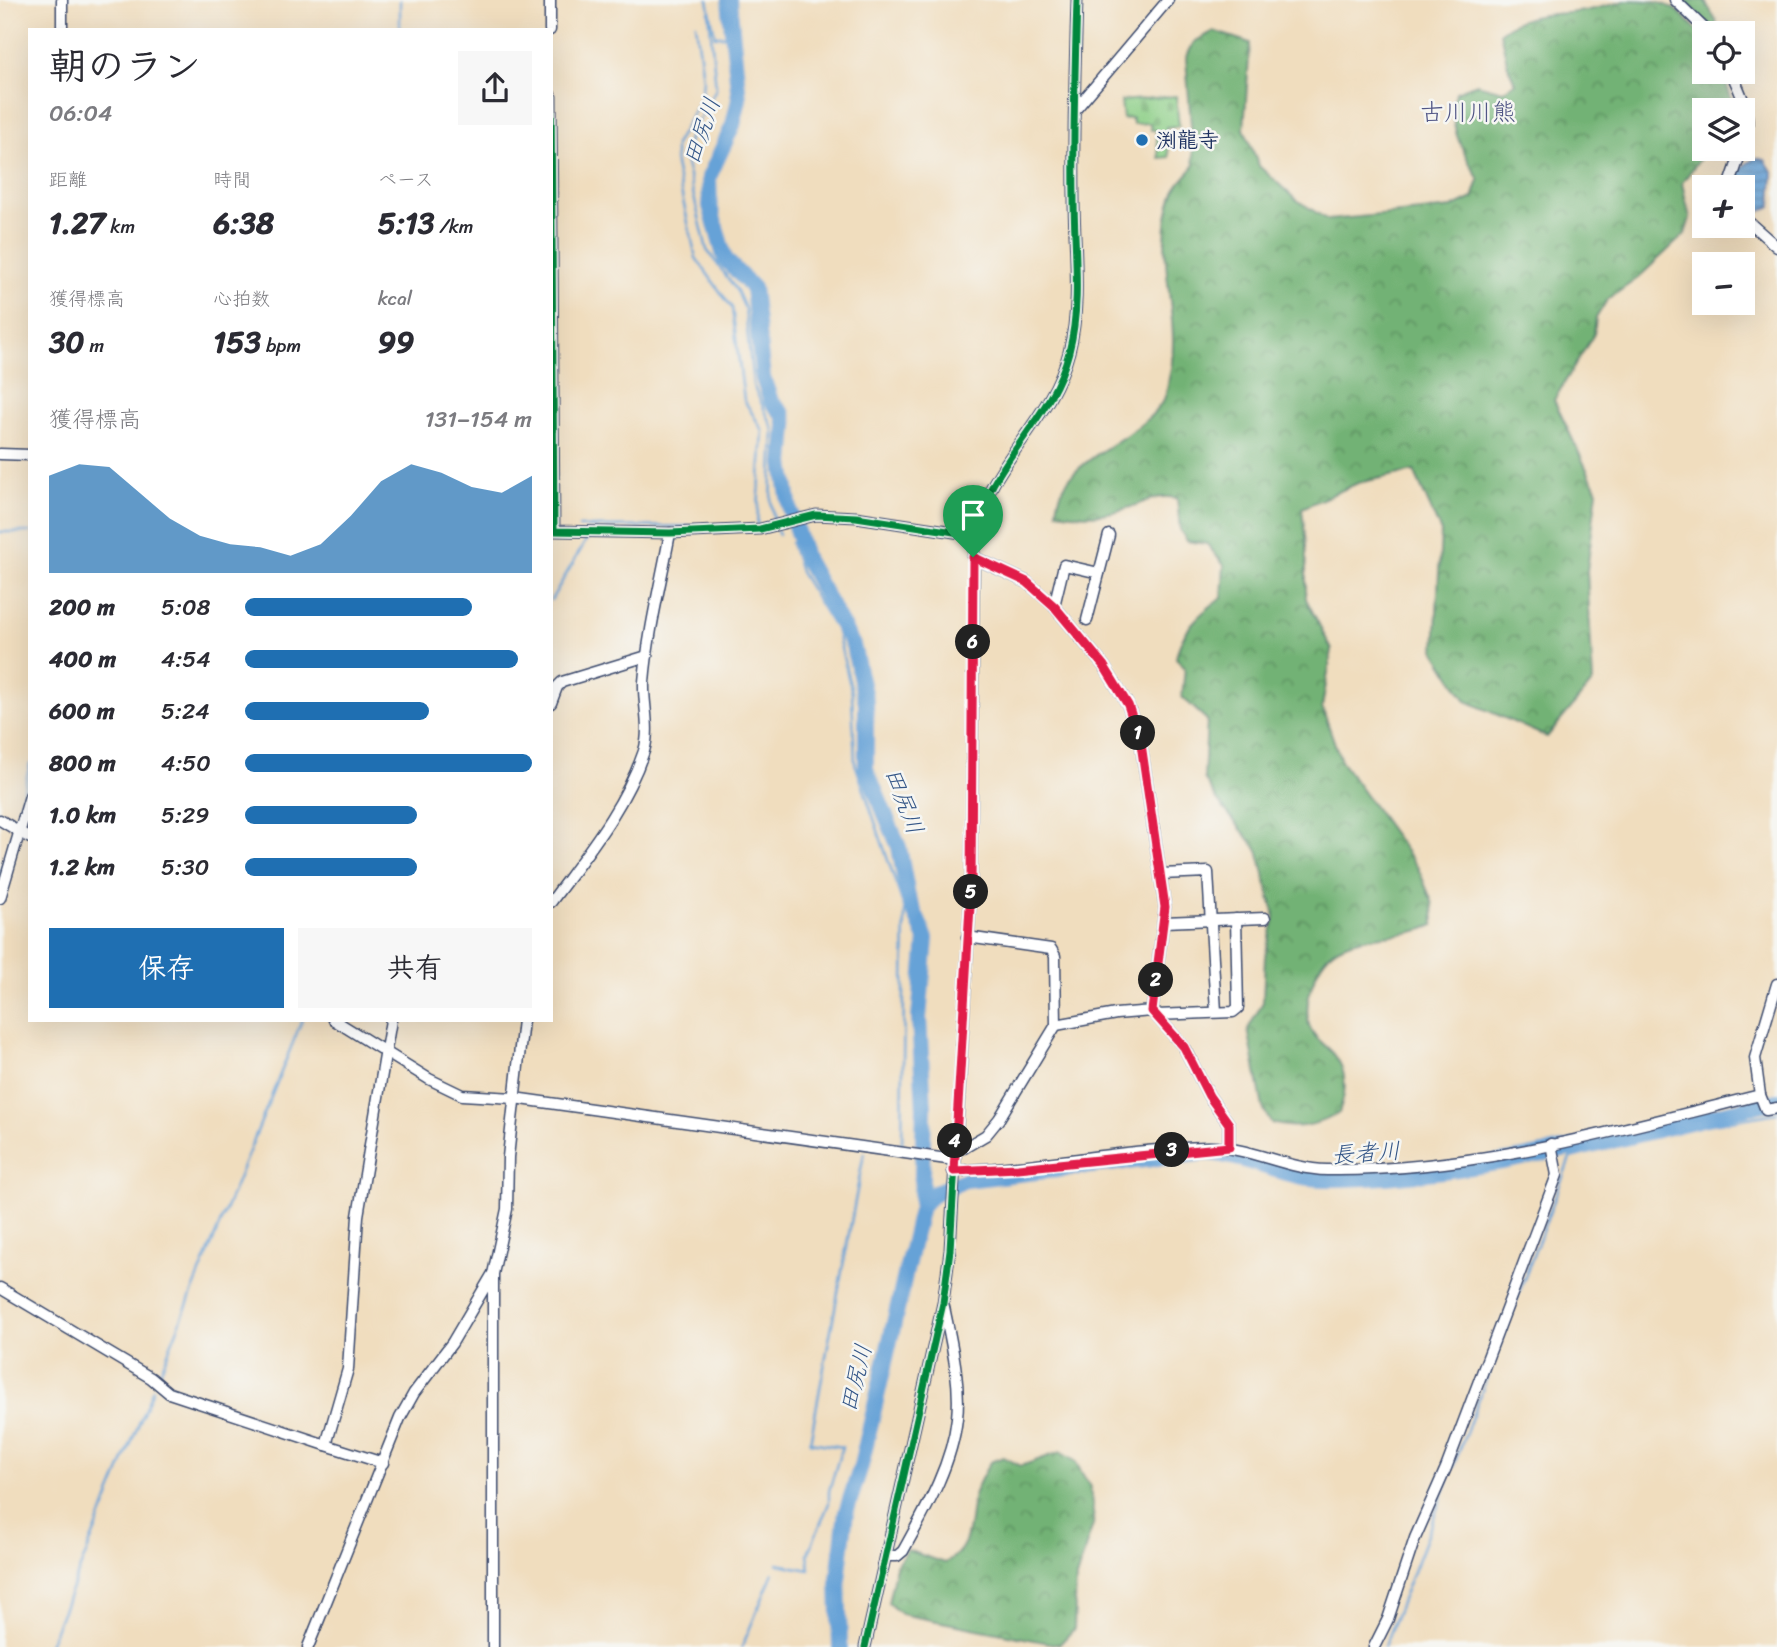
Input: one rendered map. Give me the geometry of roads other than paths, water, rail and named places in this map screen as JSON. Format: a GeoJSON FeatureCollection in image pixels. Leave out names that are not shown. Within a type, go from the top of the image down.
{"type":"FeatureCollection","features":[{"type":"Feature","properties":{"kind":"street"},"geometry":{"type":"LineString","coordinates":[[62,0],[62,28]]}},
{"type":"Feature","properties":{"kind":"street"},"geometry":{"type":"LineString","coordinates":[[550,0],[550,28]]}},
{"type":"Feature","properties":{"kind":"street"},"geometry":{"type":"LineString","coordinates":[[865,1647],[943,1303],[953,1190],[972,844],[974,535],[980,506],[990,486],[1041,414],[1069,353],[1075,319],[1076,0]]}},
{"type":"Feature","properties":{"kind":"street"},"geometry":{"type":"LineString","coordinates":[[1074,110],[1168,0]]}},
{"type":"Feature","properties":{"kind":"street"},"geometry":{"type":"LineString","coordinates":[[1675,0],[1697,21]]}},
{"type":"Feature","properties":{"kind":"street"},"geometry":{"type":"LineString","coordinates":[[1755,228],[1777,247]]}},
{"type":"Feature","properties":{"kind":"street"},"geometry":{"type":"LineString","coordinates":[[0,454],[28,455]]}},
{"type":"Feature","properties":{"kind":"street"},"geometry":{"type":"LineString","coordinates":[[553,531],[670,533],[760,529],[803,517],[856,517],[974,535]]}},
{"type":"Feature","properties":{"kind":"street"},"geometry":{"type":"LineString","coordinates":[[553,899],[620,808],[645,749],[648,732],[644,685],[647,656],[670,533]]}},
{"type":"Feature","properties":{"kind":"street"},"geometry":{"type":"LineString","coordinates":[[1087,620],[1109,535]]}},
{"type":"Feature","properties":{"kind":"street"},"geometry":{"type":"LineString","coordinates":[[973,557],[1027,582],[1054,606],[1104,666],[1128,705],[1141,744],[1161,874],[1164,922],[1154,1013],[1184,1047],[1209,1096],[1229,1124],[1229,1147]]}},
{"type":"Feature","properties":{"kind":"street"},"geometry":{"type":"LineString","coordinates":[[1054,606],[1064,565],[1099,573]]}},
{"type":"Feature","properties":{"kind":"street"},"geometry":{"type":"LineString","coordinates":[[553,697],[556,687],[562,682],[647,656]]}},
{"type":"Feature","properties":{"kind":"street"},"geometry":{"type":"LineString","coordinates":[[0,898],[28,803]]}},
{"type":"Feature","properties":{"kind":"street"},"geometry":{"type":"LineString","coordinates":[[0,820],[28,837]]}},
{"type":"Feature","properties":{"kind":"street"},"geometry":{"type":"LineString","coordinates":[[1161,874],[1208,872],[1216,1012]]}},
{"type":"Feature","properties":{"kind":"street"},"geometry":{"type":"LineString","coordinates":[[1164,922],[1265,918]]}},
{"type":"Feature","properties":{"kind":"street"},"geometry":{"type":"LineString","coordinates":[[1056,1025],[1116,1014],[1233,1012],[1240,1004],[1236,919]]}},
{"type":"Feature","properties":{"kind":"street"},"geometry":{"type":"LineString","coordinates":[[337,1022],[462,1095],[514,1098],[932,1158],[954,1155],[986,1135],[999,1119],[1056,1025],[1055,957],[1051,949],[968,937]]}},
{"type":"Feature","properties":{"kind":"street"},"geometry":{"type":"LineString","coordinates":[[1777,984],[1755,1058],[1761,1101],[1766,1111],[1777,1108]]}},
{"type":"Feature","properties":{"kind":"street"},"geometry":{"type":"LineString","coordinates":[[326,1444],[348,1369],[358,1216],[391,1022]]}},
{"type":"Feature","properties":{"kind":"street"},"geometry":{"type":"LineString","coordinates":[[493,1647],[493,1274],[507,1209],[514,1098],[523,1022]]}},
{"type":"Feature","properties":{"kind":"street"},"geometry":{"type":"LineString","coordinates":[[954,1174],[1229,1147],[1302,1167],[1328,1170],[1442,1164],[1552,1149],[1761,1101]]}},
{"type":"Feature","properties":{"kind":"street"},"geometry":{"type":"LineString","coordinates":[[1374,1647],[1388,1619],[1415,1538],[1446,1468],[1557,1175],[1552,1149]]}},
{"type":"Feature","properties":{"kind":"street"},"geometry":{"type":"LineString","coordinates":[[307,1647],[400,1418],[414,1392],[452,1343],[493,1274]]}},
{"type":"Feature","properties":{"kind":"street"},"geometry":{"type":"LineString","coordinates":[[0,1288],[151,1378],[169,1393],[383,1463]]}},
{"type":"Feature","properties":{"kind":"street"},"geometry":{"type":"LineString","coordinates":[[886,1556],[897,1556],[903,1551],[925,1510],[954,1437],[958,1396],[943,1303]]}},
{"type":"Feature","properties":{"kind":"water"},"geometry":{"type":"Polygon","coordinates":[[[1755,158],[1765,160],[1773,173],[1771,206],[1755,214],[1755,175],[1738,175],[1741,168],[1755,161],[1755,158]]]}},
{"type":"Feature","properties":{"kind":"waterway"},"geometry":{"type":"LineString","coordinates":[[400,0],[400,28]]}},
{"type":"Feature","properties":{"kind":"waterway"},"geometry":{"type":"LineString","coordinates":[[708,0],[715,36],[735,36]]}},
{"type":"Feature","properties":{"kind":"waterway","name":"田尻川"},"geometry":{"type":"LineString","coordinates":[[729,0],[739,99],[733,125],[709,177],[710,206],[725,259],[753,288],[763,378],[771,401],[783,414],[786,426],[783,463],[790,510],[806,560],[853,645],[866,702],[866,769],[899,847],[908,897],[926,939],[919,1018],[924,1108],[921,1206],[861,1466],[846,1512],[838,1579],[840,1647]]}},
{"type":"Feature","properties":{"kind":"waterway"},"geometry":{"type":"LineString","coordinates":[[709,12],[716,89],[689,138],[685,160],[707,250],[737,291],[745,309],[753,385],[774,430],[771,501],[774,522]]}},
{"type":"Feature","properties":{"kind":"waterway"},"geometry":{"type":"LineString","coordinates":[[696,24],[703,79],[701,98],[675,145],[675,165],[696,258],[732,308],[744,400],[763,431],[757,525]]}},
{"type":"Feature","properties":{"kind":"waterway"},"geometry":{"type":"LineString","coordinates":[[579,527],[727,526]]}},
{"type":"Feature","properties":{"kind":"waterway"},"geometry":{"type":"LineString","coordinates":[[777,531],[779,535]]}},
{"type":"Feature","properties":{"kind":"waterway"},"geometry":{"type":"LineString","coordinates":[[0,532],[28,532]]}},
{"type":"Feature","properties":{"kind":"waterway"},"geometry":{"type":"LineString","coordinates":[[553,597],[587,539]]}},
{"type":"Feature","properties":{"kind":"waterway"},"geometry":{"type":"LineString","coordinates":[[791,543],[800,572],[837,632],[852,693],[855,763],[905,910],[902,1145],[867,1141],[866,1145]]}},
{"type":"Feature","properties":{"kind":"waterway"},"geometry":{"type":"LineString","coordinates":[[16,822],[28,772]]}},
{"type":"Feature","properties":{"kind":"waterway"},"geometry":{"type":"LineString","coordinates":[[0,874],[13,832]]}},
{"type":"Feature","properties":{"kind":"waterway"},"geometry":{"type":"LineString","coordinates":[[159,1375],[301,1022]]}},
{"type":"Feature","properties":{"kind":"waterway","name":"長者川"},"geometry":{"type":"LineString","coordinates":[[921,1206],[936,1192],[965,1180],[1207,1153],[1237,1158],[1311,1178],[1383,1177],[1440,1171],[1553,1152],[1777,1101]]}},
{"type":"Feature","properties":{"kind":"waterway"},"geometry":{"type":"LineString","coordinates":[[1453,1467],[1570,1158],[1706,1125],[1777,1113]]}},
{"type":"Feature","properties":{"kind":"waterway"},"geometry":{"type":"LineString","coordinates":[[777,1564],[810,1570],[808,1554],[829,1503],[829,1491],[842,1447],[810,1442],[864,1153]]}},
{"type":"Feature","properties":{"kind":"waterway"},"geometry":{"type":"LineString","coordinates":[[48,1647],[153,1389]]}},
{"type":"Feature","properties":{"kind":"waterway"},"geometry":{"type":"LineString","coordinates":[[1384,1647],[1449,1478]]}},
{"type":"Feature","properties":{"kind":"waterway"},"geometry":{"type":"LineString","coordinates":[[742,1647],[773,1573]]}},
{"type":"Feature","properties":{"kind":"place","name":"渕龍寺"},"geometry":{"type":"Point","coordinates":[1142,140]}},
{"type":"Feature","properties":{"kind":"district","name":"古川川熊"},"geometry":{"type":"Point","coordinates":[1468,112]}}]}
